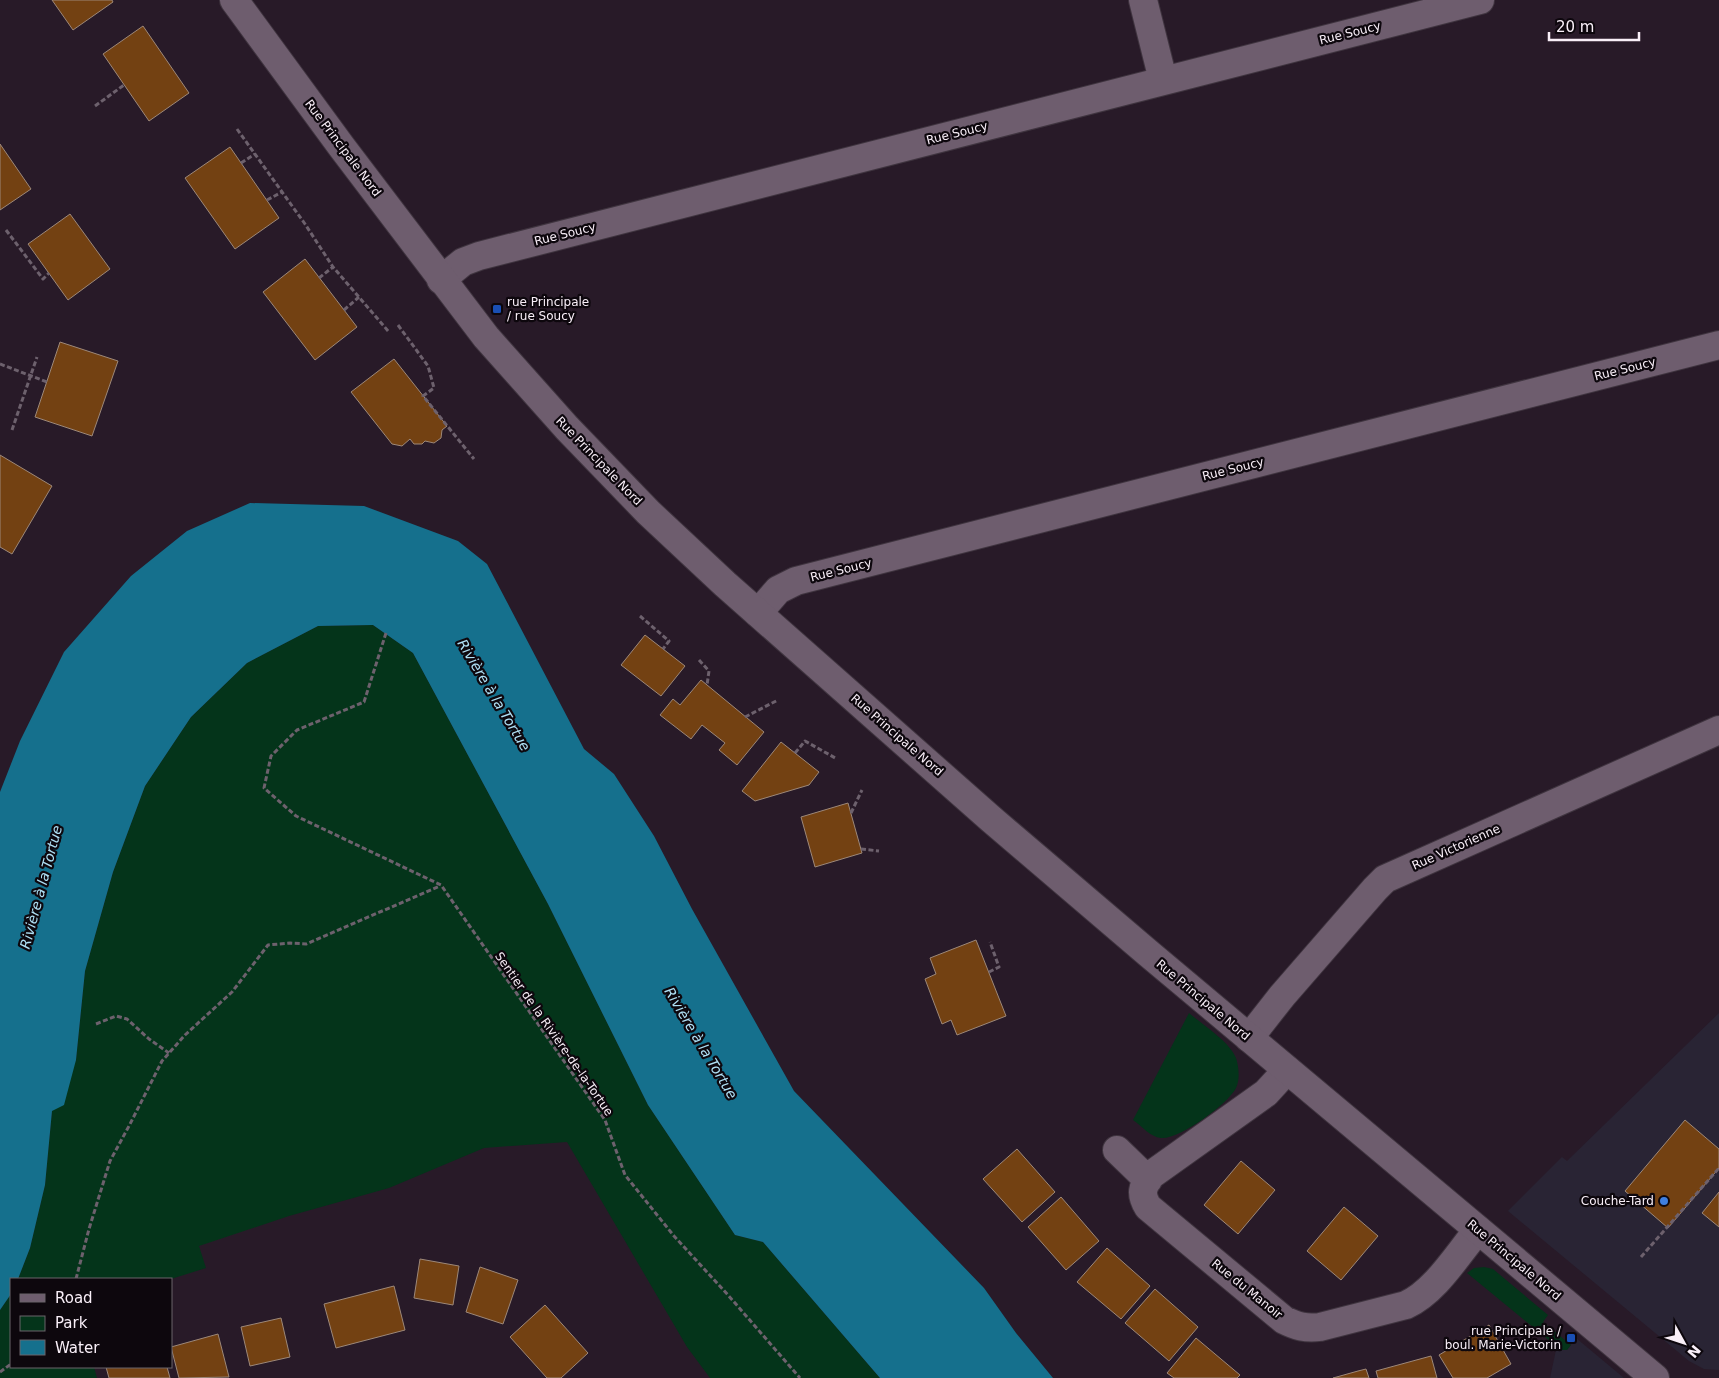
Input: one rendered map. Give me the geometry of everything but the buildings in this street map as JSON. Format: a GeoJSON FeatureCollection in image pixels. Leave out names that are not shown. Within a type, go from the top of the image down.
{"type":"FeatureCollection","features":[{"type":"Feature","properties":{"kind":"street","name":"Rue Principale Nord"},"geometry":{"type":"LineString","coordinates":[[234,0],[441,280],[486,337],[566,428],[648,512],[758,613],[991,819],[1248,1038],[1655,1378]]}},
{"type":"Feature","properties":{"kind":"street"},"geometry":{"type":"LineString","coordinates":[[1143,0],[1163,80]]}},
{"type":"Feature","properties":{"kind":"street","name":"Rue Soucy"},"geometry":{"type":"LineString","coordinates":[[441,280],[464,262],[479,256],[1480,0]]}},
{"type":"Feature","properties":{"kind":"street","name":"Rue Soucy"},"geometry":{"type":"LineString","coordinates":[[758,613],[778,590],[796,581],[1719,345]]}},
{"type":"Feature","properties":{"kind":"street","name":"Rue Victorienne"},"geometry":{"type":"LineString","coordinates":[[1248,1038],[1362,903],[1386,879],[1719,730]]}},
{"type":"Feature","properties":{"kind":"street"},"geometry":{"type":"LineString","coordinates":[[1117,1150],[1148,1180],[1151,1175],[1266,1093],[1287,1070]]}},
{"type":"Feature","properties":{"kind":"street","name":"Rue du Manoir"},"geometry":{"type":"LineString","coordinates":[[1148,1180],[1142,1192],[1143,1199],[1148,1208],[1284,1320],[1294,1325],[1308,1328],[1320,1328],[1406,1305],[1418,1300],[1434,1284],[1478,1230]]}},
{"type":"Feature","properties":{"kind":"path"},"geometry":{"type":"LineString","coordinates":[[95,106],[124,84]]}},
{"type":"Feature","properties":{"kind":"path"},"geometry":{"type":"LineString","coordinates":[[237,129],[333,267],[389,332]]}},
{"type":"Feature","properties":{"kind":"path"},"geometry":{"type":"LineString","coordinates":[[240,163],[254,154]]}},
{"type":"Feature","properties":{"kind":"path"},"geometry":{"type":"LineString","coordinates":[[267,200],[282,192]]}},
{"type":"Feature","properties":{"kind":"path"},"geometry":{"type":"LineString","coordinates":[[6,230],[43,279],[49,274]]}},
{"type":"Feature","properties":{"kind":"path"},"geometry":{"type":"LineString","coordinates":[[319,278],[333,267]]}},
{"type":"Feature","properties":{"kind":"path"},"geometry":{"type":"LineString","coordinates":[[344,310],[359,296]]}},
{"type":"Feature","properties":{"kind":"path"},"geometry":{"type":"LineString","coordinates":[[398,325],[428,366],[434,388],[423,396],[474,459]]}},
{"type":"Feature","properties":{"kind":"path"},"geometry":{"type":"LineString","coordinates":[[12,430],[36,357]]}},
{"type":"Feature","properties":{"kind":"path"},"geometry":{"type":"LineString","coordinates":[[0,364],[47,382]]}},
{"type":"Feature","properties":{"kind":"path"},"geometry":{"type":"LineString","coordinates":[[640,616],[670,641],[663,649]]}},
{"type":"Feature","properties":{"kind":"path","name":"Sentier de la Rivière-de-la-Tortue"},"geometry":{"type":"LineString","coordinates":[[386,634],[364,702],[297,730],[271,756],[264,788],[296,816],[441,885],[605,1120],[625,1175],[674,1236],[800,1378]]}},
{"type":"Feature","properties":{"kind":"path"},"geometry":{"type":"LineString","coordinates":[[699,660],[709,671],[707,685]]}},
{"type":"Feature","properties":{"kind":"path"},"geometry":{"type":"LineString","coordinates":[[746,717],[778,700]]}},
{"type":"Feature","properties":{"kind":"path"},"geometry":{"type":"LineString","coordinates":[[795,753],[805,741],[837,759]]}},
{"type":"Feature","properties":{"kind":"path"},"geometry":{"type":"LineString","coordinates":[[851,813],[862,790]]}},
{"type":"Feature","properties":{"kind":"path"},"geometry":{"type":"LineString","coordinates":[[861,849],[879,851]]}},
{"type":"Feature","properties":{"kind":"path"},"geometry":{"type":"LineString","coordinates":[[76,1278],[89,1228],[110,1161],[162,1060],[185,1035],[232,992],[268,945],[306,944],[441,885]]}},
{"type":"Feature","properties":{"kind":"path"},"geometry":{"type":"LineString","coordinates":[[989,972],[999,967],[990,942]]}},
{"type":"Feature","properties":{"kind":"path"},"geometry":{"type":"LineString","coordinates":[[96,1024],[116,1016],[127,1020],[169,1053]]}},
{"type":"Feature","properties":{"kind":"path"},"geometry":{"type":"LineString","coordinates":[[1642,1257],[1719,1168]]}},
{"type":"Feature","properties":{"kind":"shaded area"},"geometry":{"type":"Polygon","coordinates":[[[1719,1013],[1719,1370],[1704,1369],[1689,1361],[1508,1211],[1562,1157],[1567,1161],[1719,1013]]]}},
{"type":"Feature","properties":{"kind":"shaded area"},"geometry":{"type":"Polygon","coordinates":[[[1576,1338],[1624,1378],[1550,1378],[1556,1350],[1567,1350],[1576,1338]]]}},
{"type":"Feature","properties":{"kind":"green space"},"geometry":{"type":"Polygon","coordinates":[[[373,625],[413,653],[548,904],[648,1105],[735,1235],[763,1242],[880,1378],[710,1378],[687,1347],[567,1142],[484,1148],[389,1188],[289,1216],[199,1246],[206,1268],[172,1279],[18,1278],[30,1248],[45,1185],[52,1111],[76,1060],[85,971],[113,872],[145,786],[191,717],[247,663],[318,626],[373,625]]]}},
{"type":"Feature","properties":{"kind":"green space"},"geometry":{"type":"Polygon","coordinates":[[[1189,1013],[1222,1040],[1233,1052],[1236,1058],[1239,1077],[1236,1088],[1231,1095],[1214,1111],[1191,1127],[1169,1137],[1161,1138],[1150,1133],[1133,1120],[1189,1013]]]}},
{"type":"Feature","properties":{"kind":"green space"},"geometry":{"type":"Polygon","coordinates":[[[1484,1267],[1493,1269],[1548,1315],[1543,1322],[1571,1345],[1567,1350],[1556,1350],[1556,1346],[1467,1273],[1474,1268],[1484,1267]]]}},
{"type":"Feature","properties":{"kind":"green space"},"geometry":{"type":"Polygon","coordinates":[[[10,1295],[10,1368],[94,1368],[97,1378],[0,1378],[0,1310],[10,1295]]]}},
{"type":"Feature","properties":{"kind":"water","name":"Rivière à la Tortue"},"geometry":{"type":"Polygon","coordinates":[[[250,503],[364,506],[458,541],[487,564],[584,749],[614,774],[654,836],[692,909],[794,1091],[984,1288],[1016,1333],[1053,1378],[880,1378],[763,1242],[735,1235],[648,1105],[548,904],[413,653],[373,625],[318,626],[247,663],[191,717],[145,786],[113,872],[85,971],[76,1060],[64,1105],[52,1111],[45,1185],[30,1248],[18,1278],[10,1278],[10,1295],[0,1310],[0,792],[20,741],[64,652],[131,576],[187,531],[250,503]]]}},
{"type":"Feature","properties":{"kind":"place","name":"rue Principale / rue Soucy"},"geometry":{"type":"Point","coordinates":[497,309]}},
{"type":"Feature","properties":{"kind":"place","name":"Couche-Tard"},"geometry":{"type":"Point","coordinates":[1664,1201]}},
{"type":"Feature","properties":{"kind":"place","name":"rue Principale / boul. Marie-Victorin"},"geometry":{"type":"Point","coordinates":[1571,1338]}}]}
